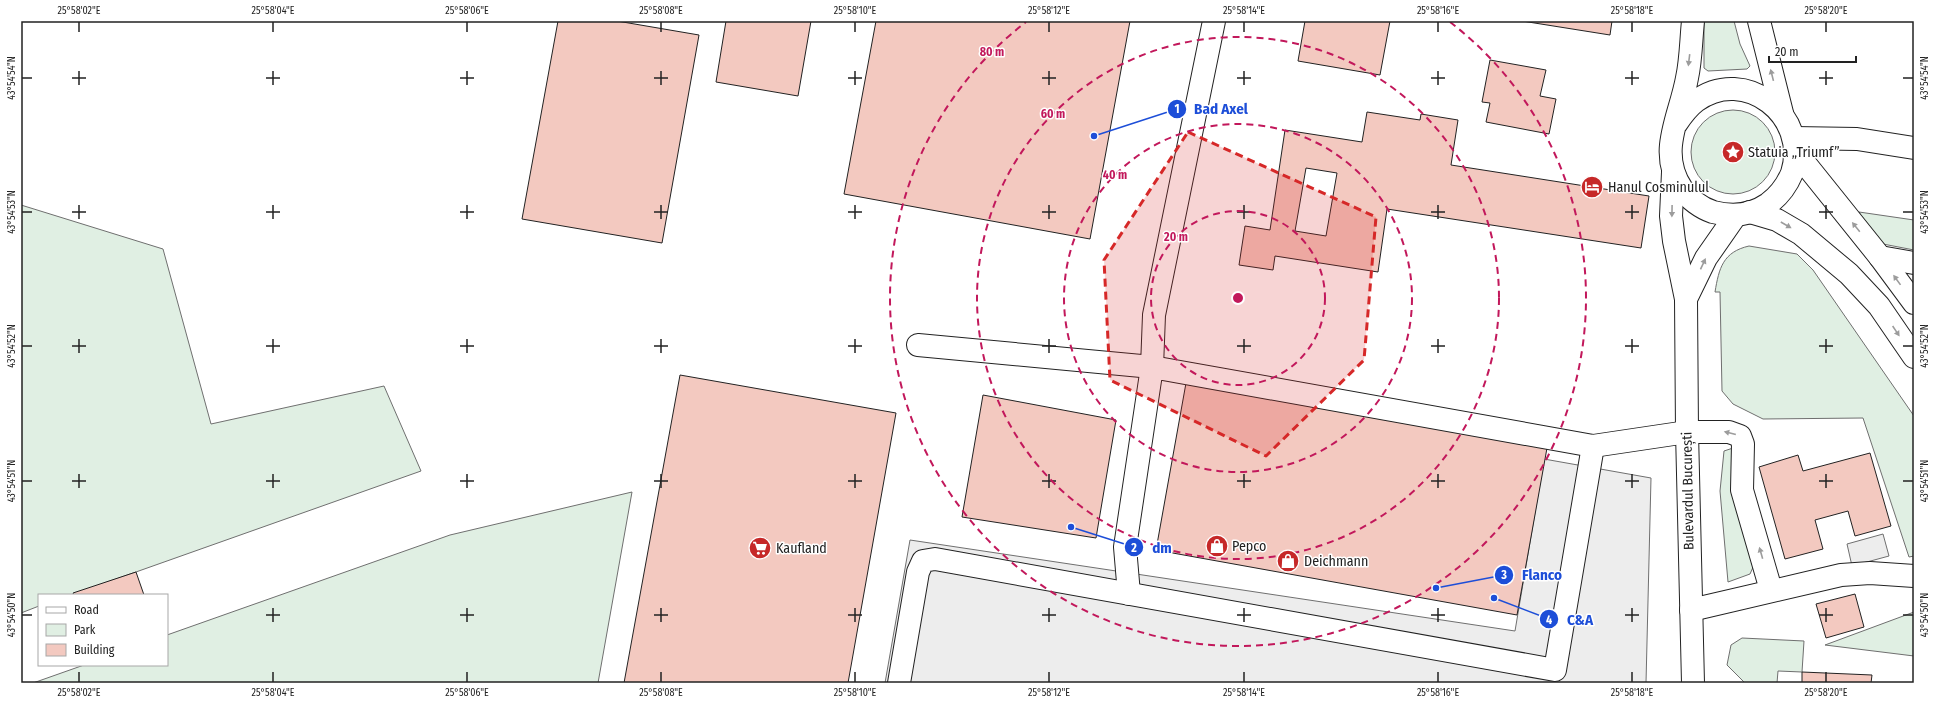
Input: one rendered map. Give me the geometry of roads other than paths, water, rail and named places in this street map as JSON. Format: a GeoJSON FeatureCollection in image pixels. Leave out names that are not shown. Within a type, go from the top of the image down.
{"type":"FeatureCollection","features":[{"type":"Feature","properties":{"kind":"main road"},"geometry":{"type":"LineString","coordinates":[[1129,594],[1124,547],[1152,367],[1154,315],[1214,21]]}},
{"type":"Feature","properties":{"kind":"main road"},"geometry":{"type":"LineString","coordinates":[[1693,21],[1687,78],[1670,148],[1673,172],[1686,194],[1697,204],[1709,210],[1722,214],[1743,214],[1777,220],[1802,234],[1849,274],[1879,306],[1914,357]]}},
{"type":"Feature","properties":{"kind":"main road"},"geometry":{"type":"LineString","coordinates":[[1686,299],[1706,258],[1743,214],[1762,208],[1774,200],[1783,190],[1790,178],[1794,165],[1794,144],[1789,125],[1782,113],[1759,21]]}},
{"type":"Feature","properties":{"kind":"main road"},"geometry":{"type":"LineString","coordinates":[[1676,124],[1685,111],[1697,101],[1711,93],[1726,90],[1742,90],[1757,94],[1770,102],[1782,113]]}},
{"type":"Feature","properties":{"kind":"main road"},"geometry":{"type":"LineString","coordinates":[[1794,144],[1857,139],[1914,148]]}},
{"type":"Feature","properties":{"kind":"main road"},"geometry":{"type":"LineString","coordinates":[[1794,144],[1914,303]]}},
{"type":"Feature","properties":{"kind":"main road","name":"Bulevardul București"},"geometry":{"type":"LineString","coordinates":[[1673,172],[1672,216],[1674,241],[1686,299],[1691,610],[1696,681]]}},
{"type":"Feature","properties":{"kind":"main road"},"geometry":{"type":"LineString","coordinates":[[1880,257],[1914,263]]}},
{"type":"Feature","properties":{"kind":"main road"},"geometry":{"type":"LineString","coordinates":[[918,345],[1152,367],[1593,446],[1687,432],[1730,432],[1740,436],[1743,444],[1742,490],[1771,590]]}},
{"type":"Feature","properties":{"kind":"main road"},"geometry":{"type":"LineString","coordinates":[[899,683],[918,572],[922,561],[936,559],[1555,670],[1593,446]]}},
{"type":"Feature","properties":{"kind":"main road"},"geometry":{"type":"LineString","coordinates":[[1691,610],[1771,590],[1841,575],[1870,573],[1914,576]]}},
{"type":"Feature","properties":{"kind":"place","name":"Bad Axel"},"geometry":{"type":"Point","coordinates":[1094,136]}},
{"type":"Feature","properties":{"kind":"place","name":"Statuia „Triumf”"},"geometry":{"type":"Point","coordinates":[1733,152]}},
{"type":"Feature","properties":{"kind":"place","name":"Hanul Cosminulul"},"geometry":{"type":"Point","coordinates":[1592,187]}},
{"type":"Feature","properties":{"kind":"place","name":"dm"},"geometry":{"type":"Point","coordinates":[1071,527]}},
{"type":"Feature","properties":{"kind":"place","name":"Pepco"},"geometry":{"type":"Point","coordinates":[1217,546]}},
{"type":"Feature","properties":{"kind":"place","name":"Kaufland"},"geometry":{"type":"Point","coordinates":[760,548]}},
{"type":"Feature","properties":{"kind":"place","name":"Deichmann"},"geometry":{"type":"Point","coordinates":[1288,561]}},
{"type":"Feature","properties":{"kind":"place","name":"Flanco"},"geometry":{"type":"Point","coordinates":[1436,588]}},
{"type":"Feature","properties":{"kind":"place","name":"C&A"},"geometry":{"type":"Point","coordinates":[1494,598]}}]}
